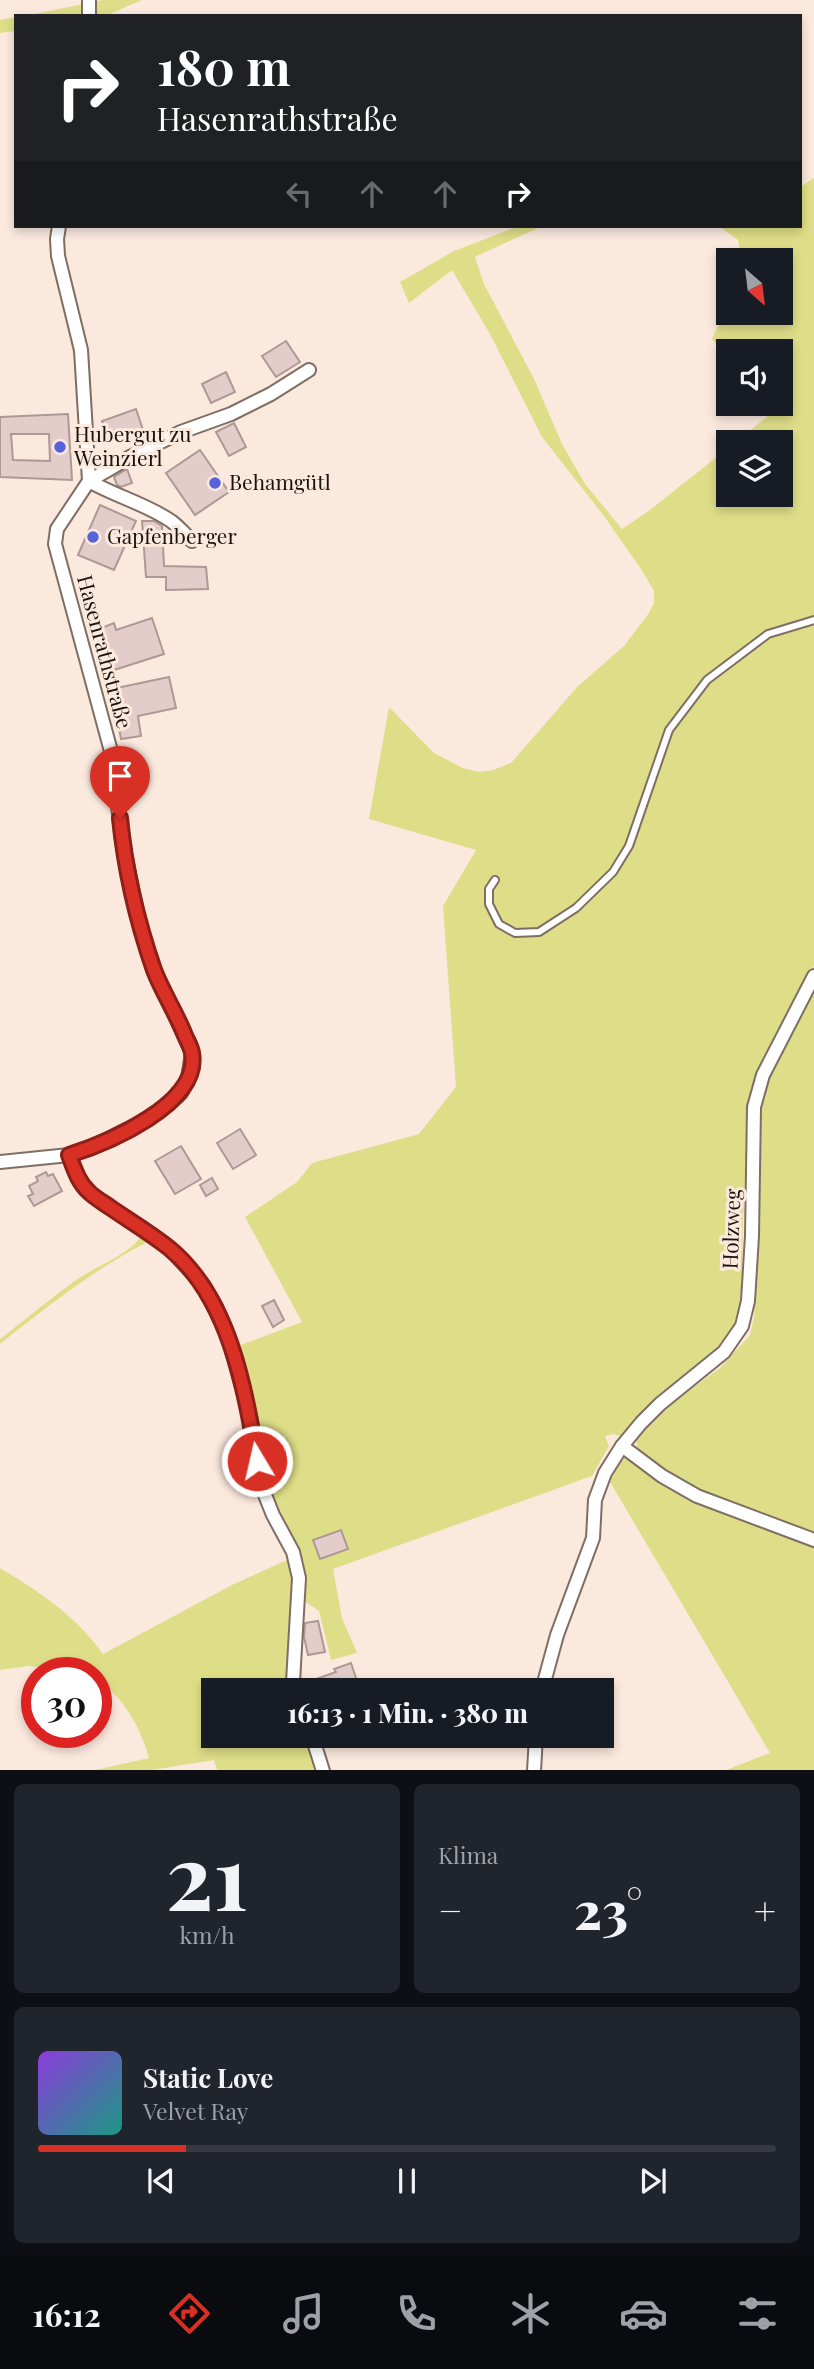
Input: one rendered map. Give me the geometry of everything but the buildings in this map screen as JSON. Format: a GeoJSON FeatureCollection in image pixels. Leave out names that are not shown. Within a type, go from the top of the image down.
{"type":"FeatureCollection","features":[{"type":"Feature","properties":{"kind":"street"},"geometry":{"type":"LineString","coordinates":[[59,228],[58,256],[81,350],[89,481],[171,522],[192,541]]}},
{"type":"Feature","properties":{"kind":"street","name":"Hasenrathstraße"},"geometry":{"type":"LineString","coordinates":[[0,1162],[69,1155],[88,1149],[140,1123],[181,1093],[188,1078],[192,1054],[155,972],[140,926],[122,839],[112,755],[55,544],[57,530],[89,481],[181,432],[231,414],[271,394],[309,370]]}},
{"type":"Feature","properties":{"kind":"street","name":"Holzweg"},"geometry":{"type":"LineString","coordinates":[[622,1446],[660,1404],[724,1352],[742,1326],[748,1301],[752,1236],[754,1107],[763,1075],[814,976]]}},
{"type":"Feature","properties":{"kind":"street"},"geometry":{"type":"LineString","coordinates":[[69,1155],[77,1176],[89,1193],[170,1249],[204,1286],[216,1307],[229,1340],[250,1416],[263,1490],[292,1552],[299,1578],[293,1678]]}},
{"type":"Feature","properties":{"kind":"street"},"geometry":{"type":"LineString","coordinates":[[545,1678],[557,1635],[593,1538],[595,1500],[605,1473],[622,1446],[662,1476],[697,1496],[814,1540]]}},
{"type":"Feature","properties":{"kind":"street"},"geometry":{"type":"LineString","coordinates":[[316,1748],[323,1770]]}},
{"type":"Feature","properties":{"kind":"street"},"geometry":{"type":"LineString","coordinates":[[534,1770],[535,1748]]}},
{"type":"Feature","properties":{"kind":"lane"},"geometry":{"type":"LineString","coordinates":[[495,880],[489,889],[489,904],[499,923],[515,933],[539,932],[576,908],[613,872],[629,846],[669,730],[707,680],[768,634],[814,621]]}},
{"type":"Feature","properties":{"kind":"shaded area"},"geometry":{"type":"Polygon","coordinates":[[[103,0],[142,0],[110,14],[35,14],[103,0]]]}},
{"type":"Feature","properties":{"kind":"shaded area"},"geometry":{"type":"Polygon","coordinates":[[[14,17],[14,31],[0,33],[0,20],[14,17]]]}},
{"type":"Feature","properties":{"kind":"shaded area"},"geometry":{"type":"Polygon","coordinates":[[[814,178],[814,966],[749,1098],[742,1292],[737,1323],[726,1341],[622,1436],[605,1436],[609,1446],[592,1476],[333,1569],[342,1618],[357,1653],[331,1660],[319,1611],[304,1601],[295,1606],[290,1678],[201,1678],[201,1748],[310,1748],[317,1770],[217,1770],[214,1760],[152,1770],[95,1770],[149,1758],[141,1734],[112,1692],[112,1657],[21,1657],[21,1667],[0,1670],[0,1568],[69,1616],[103,1654],[230,1586],[289,1559],[266,1514],[255,1477],[245,1426],[254,1419],[235,1347],[302,1322],[245,1217],[297,1182],[312,1163],[419,1134],[456,1087],[443,906],[476,850],[369,819],[389,707],[434,753],[463,768],[479,772],[511,763],[578,686],[624,646],[654,603],[654,591],[643,572],[604,516],[542,437],[490,334],[452,270],[409,303],[400,282],[454,251],[514,228],[538,228],[475,257],[484,284],[534,379],[562,444],[585,484],[622,529],[716,458],[716,507],[793,507],[793,430],[750,430],[766,416],[793,416],[793,339],[716,339],[716,344],[712,339],[718,326],[793,326],[793,248],[740,248],[738,240],[722,228],[802,228],[802,186],[814,178]]]}},
{"type":"Feature","properties":{"kind":"shaded area"},"geometry":{"type":"Polygon","coordinates":[[[52,228],[67,228],[65,252],[87,344],[91,389],[78,385],[53,269],[52,228]]]}},
{"type":"Feature","properties":{"kind":"shaded area"},"geometry":{"type":"Polygon","coordinates":[[[814,993],[814,1534],[678,1480],[637,1448],[636,1438],[662,1410],[720,1368],[750,1335],[754,1317],[757,1250],[759,1106],[768,1079],[814,993]]]}},
{"type":"Feature","properties":{"kind":"shaded area"},"geometry":{"type":"Polygon","coordinates":[[[143,1234],[151,1240],[92,1275],[0,1344],[0,1339],[59,1293],[130,1248],[143,1234]]]}},
{"type":"Feature","properties":{"kind":"shaded area"},"geometry":{"type":"Polygon","coordinates":[[[628,1457],[678,1493],[740,1520],[814,1546],[814,1770],[726,1770],[770,1753],[610,1482],[620,1460],[628,1457]]]}},
{"type":"Feature","properties":{"kind":"place","name":"Hubergut zu Weinzierl"},"geometry":{"type":"Point","coordinates":[60,447]}},
{"type":"Feature","properties":{"kind":"place","name":"Behamgütl"},"geometry":{"type":"Point","coordinates":[215,483]}},
{"type":"Feature","properties":{"kind":"place","name":"Gapfenberger"},"geometry":{"type":"Point","coordinates":[93,537]}},
{"type":"Feature","properties":{"kind":"route"},"geometry":{"type":"LineString","coordinates":[[120,818],[140,926],[155,972],[192,1054],[188,1078],[181,1093],[170,1103],[140,1123],[88,1149],[69,1155],[77,1176],[89,1193],[170,1249],[204,1286],[229,1340],[250,1416],[257,1461]]}}]}
